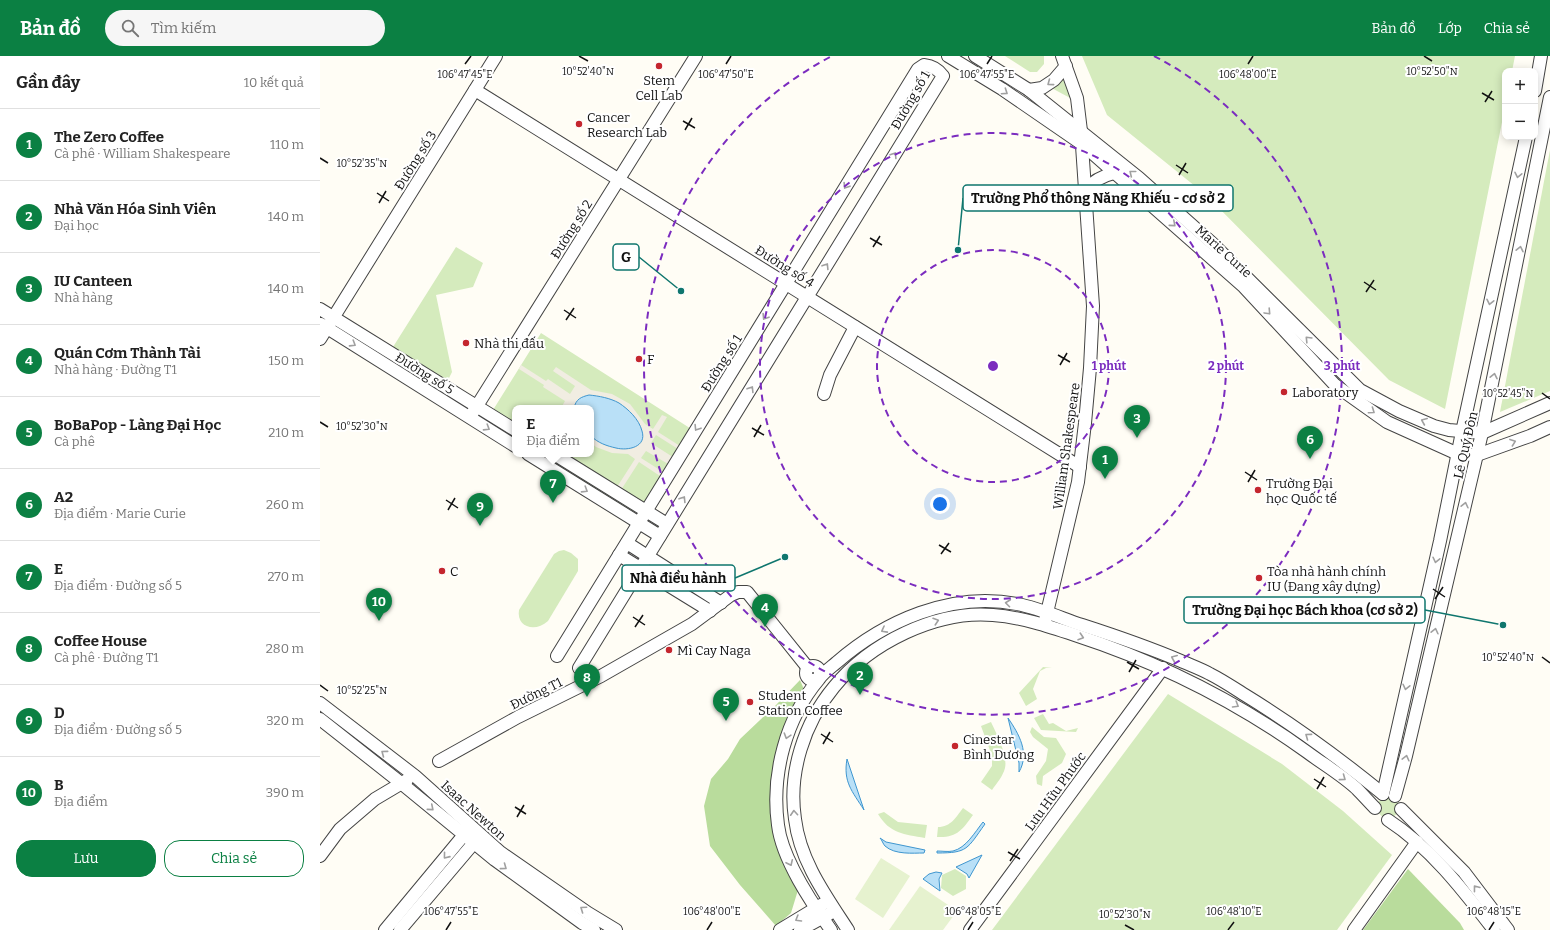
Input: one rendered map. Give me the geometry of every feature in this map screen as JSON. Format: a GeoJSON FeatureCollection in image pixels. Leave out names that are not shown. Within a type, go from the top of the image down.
{"type":"FeatureCollection","features":[{"type":"Feature","properties":{"kind":"street","name":"Đường số 3"},"geometry":{"type":"LineString","coordinates":[[320,339],[324,326],[334,317],[496,56]]}},
{"type":"Feature","properties":{"kind":"street","name":"Đường số 2"},"geometry":{"type":"LineString","coordinates":[[470,418],[696,56]]}},
{"type":"Feature","properties":{"kind":"street","name":"Marie Curie"},"geometry":{"type":"LineString","coordinates":[[948,56],[1002,89],[1082,144],[1244,286],[1335,385],[1387,422],[1458,454]]}},
{"type":"Feature","properties":{"kind":"street","name":"Marie Curie"},"geometry":{"type":"LineString","coordinates":[[975,56],[1029,90],[1139,178],[1213,244],[1360,390],[1399,411],[1427,423],[1449,430],[1482,433]]}},
{"type":"Feature","properties":{"kind":"street"},"geometry":{"type":"LineString","coordinates":[[1538,74],[1541,56]]}},
{"type":"Feature","properties":{"kind":"street","name":"William Shakespeare"},"geometry":{"type":"LineString","coordinates":[[1044,625],[1073,505],[1080,467],[1090,368],[1093,306],[1081,131],[1077,98],[1064,61]]}},
{"type":"Feature","properties":{"kind":"street"},"geometry":{"type":"LineString","coordinates":[[1029,90],[1042,88],[1054,80],[1064,61]]}},
{"type":"Feature","properties":{"kind":"street","name":"Đường số 1"},"geometry":{"type":"LineString","coordinates":[[557,656],[918,69],[924,65],[938,69],[943,76],[579,668]]}},
{"type":"Feature","properties":{"kind":"street","name":"Đường số 4"},"geometry":{"type":"LineString","coordinates":[[475,90],[1080,467]]}},
{"type":"Feature","properties":{"kind":"street","name":"Lê Quý Đôn"},"geometry":{"type":"LineString","coordinates":[[1396,796],[1482,433],[1540,124],[1550,97]]}},
{"type":"Feature","properties":{"kind":"street","name":"Lê Quý Đôn"},"geometry":{"type":"LineString","coordinates":[[1383,794],[1440,541],[1525,140]]}},
{"type":"Feature","properties":{"kind":"street"},"geometry":{"type":"LineString","coordinates":[[1085,190],[1092,182],[1114,173]]}},
{"type":"Feature","properties":{"kind":"street","name":"Đường số 5"},"geometry":{"type":"LineString","coordinates":[[320,309],[512,428]]}},
{"type":"Feature","properties":{"kind":"street","name":"Đường số 5"},"geometry":{"type":"LineString","coordinates":[[324,326],[512,444]]}},
{"type":"Feature","properties":{"kind":"street"},"geometry":{"type":"LineString","coordinates":[[824,394],[830,375],[855,327]]}},
{"type":"Feature","properties":{"kind":"street"},"geometry":{"type":"LineString","coordinates":[[1482,433],[1550,403]]}},
{"type":"Feature","properties":{"kind":"street"},"geometry":{"type":"LineString","coordinates":[[1458,454],[1477,455],[1530,436],[1550,427]]}},
{"type":"Feature","properties":{"kind":"street"},"geometry":{"type":"LineString","coordinates":[[533,457],[660,536]]}},
{"type":"Feature","properties":{"kind":"street"},"geometry":{"type":"LineString","coordinates":[[559,457],[667,524]]}},
{"type":"Feature","properties":{"kind":"street"},"geometry":{"type":"LineString","coordinates":[[1440,541],[1456,545]]}},
{"type":"Feature","properties":{"kind":"street"},"geometry":{"type":"LineString","coordinates":[[627,543],[721,603]]}},
{"type":"Feature","properties":{"kind":"street"},"geometry":{"type":"LineString","coordinates":[[619,555],[710,611]]}},
{"type":"Feature","properties":{"kind":"street","name":"Đường T1"},"geometry":{"type":"LineString","coordinates":[[438,761],[518,717],[601,676],[692,624],[731,595],[738,592],[747,592],[808,668],[812,665],[817,666],[821,670],[819,678]]}},
{"type":"Feature","properties":{"kind":"street"},"geometry":{"type":"LineString","coordinates":[[831,930],[819,913],[784,851],[778,826],[776,801],[779,766],[788,732],[802,703],[819,678],[845,655],[864,641],[913,616],[936,608],[963,602],[991,601],[1018,604],[1131,641],[1210,674],[1292,724],[1383,794],[1391,794],[1396,796],[1400,802],[1401,808],[1464,872],[1508,930]]}},
{"type":"Feature","properties":{"kind":"street"},"geometry":{"type":"LineString","coordinates":[[848,930],[809,866],[800,843],[794,819],[793,796],[795,775],[806,735],[817,711],[834,687],[855,666],[884,646],[918,628],[940,620],[965,615],[992,615],[1014,618],[1044,625],[1112,647],[1162,668],[1230,702],[1268,725],[1356,788],[1375,808],[1379,816],[1402,828],[1446,871],[1494,930]]}},
{"type":"Feature","properties":{"kind":"street","name":"Lưu Hữu Phước"},"geometry":{"type":"LineString","coordinates":[[970,930],[1162,668]]}},
{"type":"Feature","properties":{"kind":"street"},"geometry":{"type":"LineString","coordinates":[[819,678],[834,687]]}},
{"type":"Feature","properties":{"kind":"street","name":"Isaac Newton"},"geometry":{"type":"LineString","coordinates":[[320,703],[415,776],[467,830],[513,874],[594,930]]}},
{"type":"Feature","properties":{"kind":"street","name":"Isaac Newton"},"geometry":{"type":"LineString","coordinates":[[320,719],[401,783],[467,830]]}},
{"type":"Feature","properties":{"kind":"street"},"geometry":{"type":"LineString","coordinates":[[320,856],[340,829],[375,799],[415,776]]}},
{"type":"Feature","properties":{"kind":"street"},"geometry":{"type":"LineString","coordinates":[[1375,808],[1376,800],[1383,794]]}},
{"type":"Feature","properties":{"kind":"street"},"geometry":{"type":"LineString","coordinates":[[1388,820],[1396,817],[1401,808]]}},
{"type":"Feature","properties":{"kind":"street"},"geometry":{"type":"LineString","coordinates":[[385,930],[467,830]]}},
{"type":"Feature","properties":{"kind":"street"},"geometry":{"type":"LineString","coordinates":[[400,930],[477,839]]}},
{"type":"Feature","properties":{"kind":"street","name":"Isaac Newton"},"geometry":{"type":"LineString","coordinates":[[477,839],[500,852],[588,913],[616,930]]}},
{"type":"Feature","properties":{"kind":"street"},"geometry":{"type":"LineString","coordinates":[[1354,930],[1417,842]]}},
{"type":"Feature","properties":{"kind":"street"},"geometry":{"type":"LineString","coordinates":[[780,930],[819,913],[832,905]]}},
{"type":"Feature","properties":{"kind":"street"},"geometry":{"type":"LineString","coordinates":[[800,930],[819,913]]}},
{"type":"Feature","properties":{"kind":"green space"},"geometry":{"type":"Polygon","coordinates":[[[1005,56],[1044,56],[1044,64],[1037,72],[1030,72],[1005,56]]]}},
{"type":"Feature","properties":{"kind":"green space"},"geometry":{"type":"Polygon","coordinates":[[[1082,56],[1515,56],[1513,68],[1502,68],[1502,122],[1445,409],[1389,380],[1206,195],[1107,115],[1082,56]]]}},
{"type":"Feature","properties":{"kind":"green space"},"geometry":{"type":"Polygon","coordinates":[[[1060,70],[1072,99],[1046,85],[1060,70]]]}},
{"type":"Feature","properties":{"kind":"green space"},"geometry":{"type":"Polygon","coordinates":[[[1550,150],[1550,391],[1500,412],[1550,150]]]}},
{"type":"Feature","properties":{"kind":"green space"},"geometry":{"type":"Polygon","coordinates":[[[456,247],[483,263],[473,287],[436,295],[452,372],[447,382],[393,347],[456,247]]]}},
{"type":"Feature","properties":{"kind":"green space"},"geometry":{"type":"Polygon","coordinates":[[[541,333],[696,432],[648,506],[569,457],[594,457],[594,405],[512,405],[512,421],[493,410],[541,333]]]}},
{"type":"Feature","properties":{"kind":"green space"},"geometry":{"type":"Polygon","coordinates":[[[544,457],[553,457],[636,511],[633,512],[544,457]]]}},
{"type":"Feature","properties":{"kind":"green space"},"geometry":{"type":"Polygon","coordinates":[[[564,550],[571,553],[578,559],[578,571],[548,621],[538,627],[523,624],[520,621],[519,610],[554,554],[564,550]]]}},
{"type":"Feature","properties":{"kind":"green space"},"geometry":{"type":"Polygon","coordinates":[[[1043,667],[1052,668],[1046,668],[1040,671],[1033,689],[1037,699],[1026,706],[1019,693],[1043,667]]]}},
{"type":"Feature","properties":{"kind":"green space"},"geometry":{"type":"Polygon","coordinates":[[[800,680],[806,694],[778,783],[780,829],[798,890],[791,913],[776,926],[740,885],[710,846],[704,806],[711,779],[728,759],[740,739],[800,680]]]}},
{"type":"Feature","properties":{"kind":"green space"},"geometry":{"type":"Polygon","coordinates":[[[1168,694],[1282,764],[1343,811],[1392,855],[1337,930],[992,930],[1168,694]]]}},
{"type":"Feature","properties":{"kind":"green space"},"geometry":{"type":"Polygon","coordinates":[[[1043,714],[1049,724],[1053,723],[1066,731],[1078,728],[1076,732],[1041,730],[1034,718],[1043,714]]]}},
{"type":"Feature","properties":{"kind":"green space"},"geometry":{"type":"Polygon","coordinates":[[[991,722],[1005,757],[1005,768],[1003,774],[992,790],[981,782],[992,766],[992,756],[981,726],[991,722]]]}},
{"type":"Feature","properties":{"kind":"green space"},"geometry":{"type":"Polygon","coordinates":[[[1032,727],[1044,737],[1056,738],[1066,754],[1062,763],[1043,776],[1042,786],[1037,784],[1036,776],[1046,761],[1048,749],[1033,737],[1030,732],[1032,727]]]}},
{"type":"Feature","properties":{"kind":"green space"},"geometry":{"type":"Polygon","coordinates":[[[1388,796],[1392,797],[1398,803],[1398,811],[1392,817],[1388,818],[1384,817],[1378,811],[1377,807],[1378,803],[1384,797],[1388,796]]]}},
{"type":"Feature","properties":{"kind":"green space"},"geometry":{"type":"Polygon","coordinates":[[[963,808],[973,815],[966,825],[958,832],[950,836],[937,837],[938,827],[943,827],[950,823],[963,808]]]}},
{"type":"Feature","properties":{"kind":"green space"},"geometry":{"type":"Polygon","coordinates":[[[884,812],[898,822],[927,825],[925,838],[904,834],[887,826],[878,814],[884,812]]]}},
{"type":"Feature","properties":{"kind":"green space"},"geometry":{"type":"Polygon","coordinates":[[[881,858],[910,876],[883,918],[855,899],[881,858]]]}},
{"type":"Feature","properties":{"kind":"green space"},"geometry":{"type":"Polygon","coordinates":[[[955,869],[966,876],[966,889],[953,896],[941,888],[942,875],[955,869]]]}},
{"type":"Feature","properties":{"kind":"green space"},"geometry":{"type":"Polygon","coordinates":[[[1408,869],[1460,923],[1464,930],[1363,930],[1408,869]]]}},
{"type":"Feature","properties":{"kind":"green space"},"geometry":{"type":"Polygon","coordinates":[[[920,886],[957,911],[943,930],[889,930],[920,886]]]}},
{"type":"Feature","properties":{"kind":"shaded area"},"geometry":{"type":"Polygon","coordinates":[[[521,365],[546,381],[548,379],[570,394],[575,386],[553,371],[556,367],[591,390],[612,394],[630,404],[645,424],[653,429],[662,415],[667,417],[658,432],[680,446],[678,449],[656,435],[651,443],[679,461],[675,468],[646,451],[641,458],[663,472],[660,476],[639,462],[621,490],[617,487],[635,459],[628,454],[612,453],[596,447],[594,445],[594,438],[608,446],[628,449],[625,407],[612,400],[588,405],[563,405],[565,401],[519,369],[521,365]]]}},
{"type":"Feature","properties":{"kind":"water"},"geometry":{"type":"Polygon","coordinates":[[[589,395],[601,397],[619,403],[636,418],[641,427],[643,436],[642,441],[635,447],[621,449],[597,441],[594,438],[594,405],[575,405],[579,399],[589,395]]]}},
{"type":"Feature","properties":{"kind":"water"},"geometry":{"type":"Polygon","coordinates":[[[1008,718],[1022,744],[1023,758],[1019,772],[1019,763],[1008,718]]]}},
{"type":"Feature","properties":{"kind":"water"},"geometry":{"type":"Polygon","coordinates":[[[847,759],[864,810],[852,792],[847,780],[847,759]]]}},
{"type":"Feature","properties":{"kind":"water"},"geometry":{"type":"Polygon","coordinates":[[[983,822],[985,824],[966,848],[955,852],[937,853],[937,851],[953,851],[962,847],[983,822]]]}},
{"type":"Feature","properties":{"kind":"water"},"geometry":{"type":"Polygon","coordinates":[[[880,838],[886,842],[925,850],[924,853],[904,853],[894,851],[885,846],[880,838]]]}},
{"type":"Feature","properties":{"kind":"water"},"geometry":{"type":"Polygon","coordinates":[[[982,855],[969,878],[967,874],[956,867],[982,855]]]}},
{"type":"Feature","properties":{"kind":"water"},"geometry":{"type":"Polygon","coordinates":[[[936,872],[942,873],[939,879],[940,891],[923,879],[929,874],[936,872]]]}},
{"type":"Feature","properties":{"kind":"place","name":"Stem Cell Lab"},"geometry":{"type":"Point","coordinates":[659,66]}},
{"type":"Feature","properties":{"kind":"place","name":"Cancer Research Lab"},"geometry":{"type":"Point","coordinates":[579,124]}},
{"type":"Feature","properties":{"kind":"place","name":"Trường Phổ thông Năng Khiếu - cơ sở 2"},"geometry":{"type":"Point","coordinates":[958,250]}},
{"type":"Feature","properties":{"kind":"place","name":"G"},"geometry":{"type":"Point","coordinates":[681,291]}},
{"type":"Feature","properties":{"kind":"place","name":"Nhà thi đấu"},"geometry":{"type":"Point","coordinates":[466,343]}},
{"type":"Feature","properties":{"kind":"place","name":"F"},"geometry":{"type":"Point","coordinates":[639,359]}},
{"type":"Feature","properties":{"kind":"place","name":"Laboratory"},"geometry":{"type":"Point","coordinates":[1284,392]}},
{"type":"Feature","properties":{"kind":"place","name":"IU Canteen"},"geometry":{"type":"Point","coordinates":[1137,438]}},
{"type":"Feature","properties":{"kind":"place","name":"A2"},"geometry":{"type":"Point","coordinates":[1310,459]}},
{"type":"Feature","properties":{"kind":"place","name":"The Zero Coffee"},"geometry":{"type":"Point","coordinates":[1105,479]}},
{"type":"Feature","properties":{"kind":"place","name":"Trường Đại học Quốc tế"},"geometry":{"type":"Point","coordinates":[1258,490]}},
{"type":"Feature","properties":{"kind":"place","name":"E"},"geometry":{"type":"Point","coordinates":[553,503]}},
{"type":"Feature","properties":{"kind":"place","name":"D"},"geometry":{"type":"Point","coordinates":[480,526]}},
{"type":"Feature","properties":{"kind":"place","name":"Nhà điều hành"},"geometry":{"type":"Point","coordinates":[785,557]}},
{"type":"Feature","properties":{"kind":"place","name":"C"},"geometry":{"type":"Point","coordinates":[442,571]}},
{"type":"Feature","properties":{"kind":"place","name":"Tòa nhà hành chính IU (Đang xây dựng)"},"geometry":{"type":"Point","coordinates":[1259,578]}},
{"type":"Feature","properties":{"kind":"place","name":"B"},"geometry":{"type":"Point","coordinates":[379,621]}},
{"type":"Feature","properties":{"kind":"place","name":"Trường Đại học Bách khoa (cơ sở 2)"},"geometry":{"type":"Point","coordinates":[1503,625]}},
{"type":"Feature","properties":{"kind":"place","name":"Quán Cơm Thành Tài"},"geometry":{"type":"Point","coordinates":[765,627]}},
{"type":"Feature","properties":{"kind":"place","name":"Mì Cay Naga"},"geometry":{"type":"Point","coordinates":[669,650]}},
{"type":"Feature","properties":{"kind":"place","name":"Nhà Văn Hóa Sinh Viên"},"geometry":{"type":"Point","coordinates":[860,695]}},
{"type":"Feature","properties":{"kind":"place","name":"Coffee House"},"geometry":{"type":"Point","coordinates":[587,697]}},
{"type":"Feature","properties":{"kind":"place","name":"Student Station Coffee"},"geometry":{"type":"Point","coordinates":[750,702]}},
{"type":"Feature","properties":{"kind":"place","name":"BoBaPop - Làng Đại Học"},"geometry":{"type":"Point","coordinates":[726,721]}},
{"type":"Feature","properties":{"kind":"place","name":"Cinestar Bình Dương"},"geometry":{"type":"Point","coordinates":[955,746]}}]}
